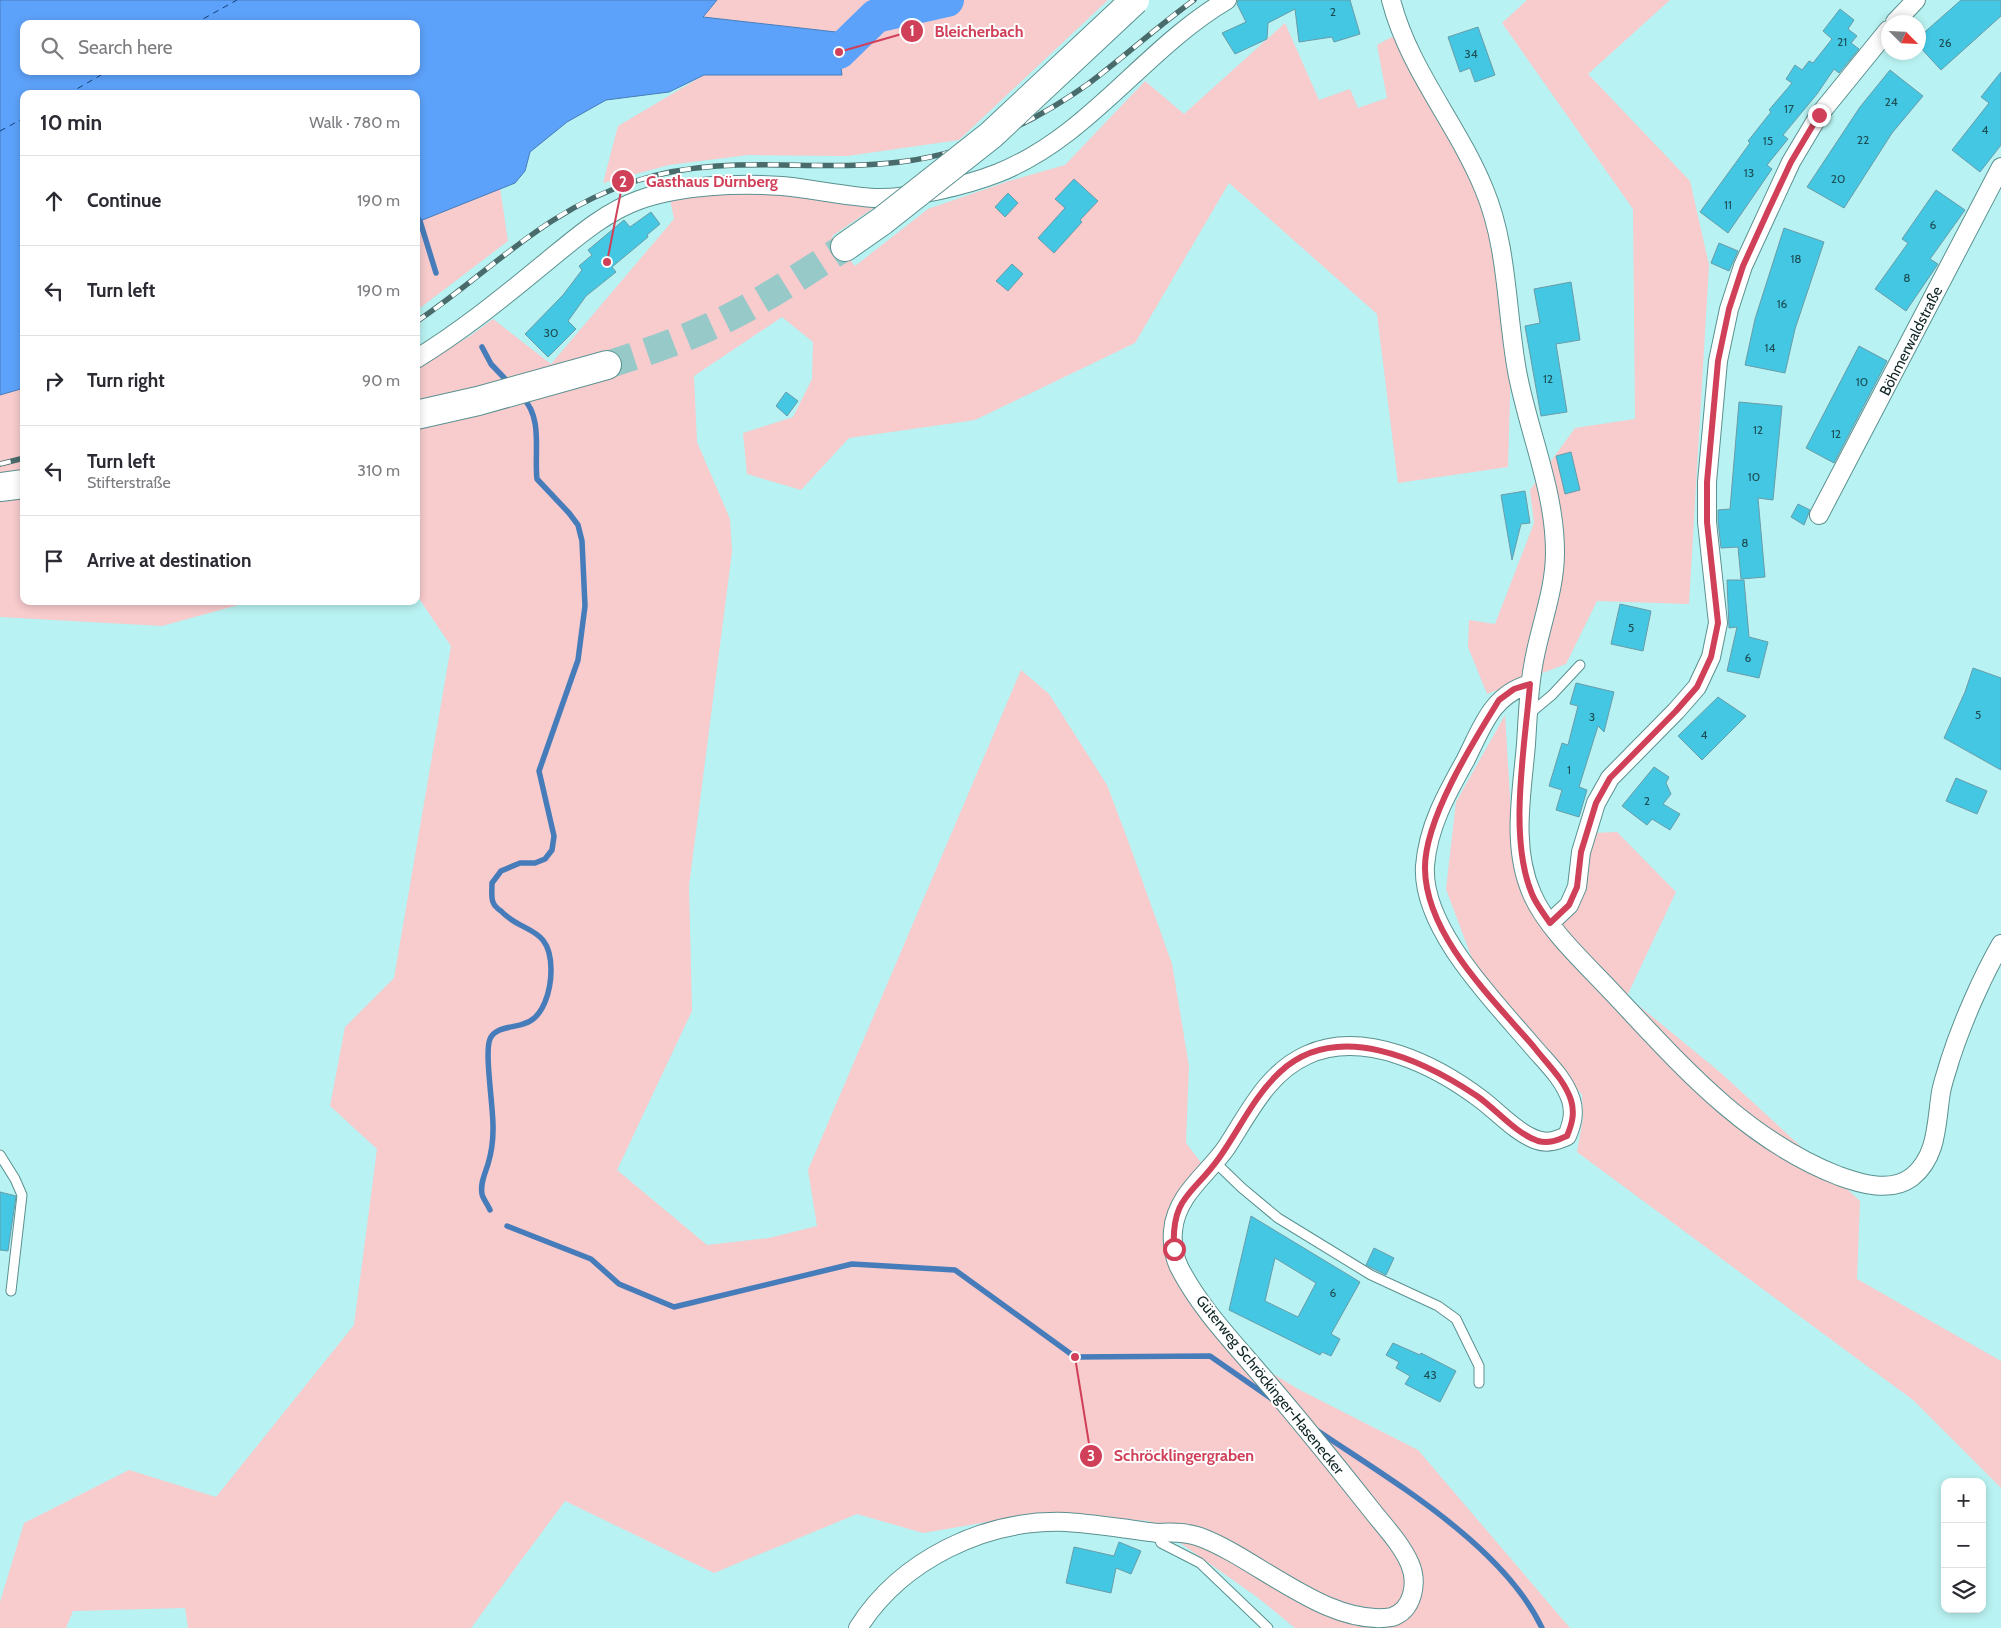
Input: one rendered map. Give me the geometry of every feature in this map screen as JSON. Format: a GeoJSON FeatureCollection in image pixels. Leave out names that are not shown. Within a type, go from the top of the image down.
{"type":"FeatureCollection","features":[{"type":"Feature","properties":{"kind":"main road"},"geometry":{"type":"LineString","coordinates":[[845,247],[882,222],[991,135],[1135,0]]}},
{"type":"Feature","properties":{"kind":"main road"},"geometry":{"type":"LineString","coordinates":[[420,414],[478,401],[607,365]]}},
{"type":"Feature","properties":{"kind":"main road"},"geometry":{"type":"LineString","coordinates":[[0,487],[20,484]]}},
{"type":"Feature","properties":{"kind":"street"},"geometry":{"type":"LineString","coordinates":[[420,356],[490,308],[606,215],[640,200],[680,191],[738,185],[783,186],[877,198],[939,191],[981,180],[1002,172],[1056,142],[1164,48],[1227,0]]}},
{"type":"Feature","properties":{"kind":"street"},"geometry":{"type":"LineString","coordinates":[[1391,0],[1407,48],[1420,74],[1470,158],[1486,194],[1499,232],[1516,366],[1554,526],[1555,557],[1552,590],[1536,651],[1530,684],[1519,824],[1522,863],[1532,896],[1550,923],[1673,1056],[1740,1120],[1783,1148],[1829,1172],[1859,1183],[1883,1186],[1906,1181],[1924,1167],[1933,1148],[1942,1086],[1952,1054],[2001,944]]}},
{"type":"Feature","properties":{"kind":"street"},"geometry":{"type":"LineString","coordinates":[[1902,15],[1916,0]]}},
{"type":"Feature","properties":{"kind":"street"},"geometry":{"type":"LineString","coordinates":[[1550,923],[1569,905],[1577,887],[1581,852],[1596,803],[1610,778],[1697,687],[1711,657],[1718,623],[1707,522],[1707,482],[1718,361],[1729,309],[1743,266],[1791,162],[1819,115],[1881,39]]}},
{"type":"Feature","properties":{"kind":"street","name":"Böhmerwaldstraße"},"geometry":{"type":"LineString","coordinates":[[1819,515],[2001,167]]}},
{"type":"Feature","properties":{"kind":"street","name":"Güterweg Schröckinger-Hasenecker"},"geometry":{"type":"LineString","coordinates":[[858,1628],[882,1595],[914,1567],[958,1544],[1013,1527],[1065,1522],[1157,1533],[1187,1534],[1214,1543],[1240,1556],[1295,1594],[1346,1618],[1362,1620],[1391,1617],[1401,1612],[1412,1595],[1414,1586],[1410,1564],[1394,1539],[1291,1410],[1203,1305],[1177,1264],[1173,1241],[1175,1218],[1186,1194],[1216,1163],[1250,1110],[1281,1071],[1306,1055],[1325,1049],[1350,1046],[1377,1049],[1409,1059],[1444,1076],[1478,1097],[1523,1132],[1539,1141],[1554,1142],[1567,1136],[1574,1120],[1571,1101],[1562,1080],[1476,980],[1456,952],[1439,922],[1428,892],[1425,869],[1428,841],[1437,813],[1486,721],[1499,700],[1514,689],[1530,684]]}},
{"type":"Feature","properties":{"kind":"lane"},"geometry":{"type":"LineString","coordinates":[[1528,716],[1538,709],[1580,666]]}},
{"type":"Feature","properties":{"kind":"lane"},"geometry":{"type":"LineString","coordinates":[[0,1155],[18,1183],[22,1195],[11,1291]]}},
{"type":"Feature","properties":{"kind":"lane"},"geometry":{"type":"LineString","coordinates":[[1216,1163],[1278,1218],[1371,1275],[1438,1306],[1456,1319],[1479,1366],[1478,1383]]}},
{"type":"Feature","properties":{"kind":"lane"},"geometry":{"type":"LineString","coordinates":[[1157,1533],[1161,1543],[1200,1563],[1268,1628]]}},
{"type":"Feature","properties":{"kind":"shaded area"},"geometry":{"type":"Polygon","coordinates":[[[717,0],[1108,0],[959,140],[847,156],[748,155],[669,165],[603,183],[618,126],[704,75],[842,75],[836,32],[702,17],[717,0]]]}},
{"type":"Feature","properties":{"kind":"shaded area"},"geometry":{"type":"Polygon","coordinates":[[[1527,0],[1670,0],[1588,74],[1690,181],[1709,265],[1689,604],[1597,601],[1566,664],[1487,694],[1468,647],[1469,620],[1495,624],[1534,523],[1530,490],[1575,428],[1635,419],[1633,209],[1502,23],[1527,0]]]}},
{"type":"Feature","properties":{"kind":"shaded area"},"geometry":{"type":"Polygon","coordinates":[[[1285,23],[1319,100],[1350,89],[1358,108],[1387,98],[1377,45],[1401,32],[1500,222],[1512,327],[1508,467],[1398,483],[1377,314],[1229,183],[1135,343],[975,420],[849,438],[801,490],[747,474],[743,433],[793,417],[812,379],[813,342],[782,317],[694,376],[697,442],[730,519],[732,552],[689,886],[692,1011],[617,1170],[707,1245],[769,1238],[817,1226],[808,1170],[1021,670],[1049,694],[1107,785],[1172,964],[1189,1066],[1186,1143],[1202,1164],[1176,1195],[1165,1219],[1164,1242],[1168,1265],[1232,1349],[1298,1389],[1418,1450],[1570,1628],[1295,1628],[1257,1597],[1149,1521],[1040,1513],[923,1533],[857,1514],[714,1573],[565,1501],[471,1628],[188,1628],[185,1608],[73,1611],[66,1628],[0,1628],[0,1602],[24,1523],[129,1470],[216,1497],[354,1325],[377,1149],[330,1106],[345,1027],[394,978],[451,646],[420,600],[420,366],[470,336],[493,319],[551,364],[674,219],[670,199],[741,191],[781,192],[875,207],[832,236],[855,266],[928,209],[1009,181],[1065,165],[1145,81],[1184,114],[1285,23]]]}},
{"type":"Feature","properties":{"kind":"shaded area"},"geometry":{"type":"Polygon","coordinates":[[[500,188],[508,241],[420,308],[420,221],[500,188]]]}},
{"type":"Feature","properties":{"kind":"shaded area"},"geometry":{"type":"Polygon","coordinates":[[[20,389],[20,605],[238,605],[162,626],[0,617],[0,395],[20,389]]]}},
{"type":"Feature","properties":{"kind":"shaded area"},"geometry":{"type":"Polygon","coordinates":[[[1505,715],[1513,846],[1544,932],[1579,899],[1592,833],[1617,832],[1676,892],[1627,996],[1721,1073],[1860,1201],[1857,1279],[2001,1361],[2001,1488],[1913,1400],[1577,1152],[1583,1118],[1582,1095],[1474,964],[1446,889],[1456,802],[1505,715]]]}},
{"type":"Feature","properties":{"kind":"water"},"geometry":{"type":"Polygon","coordinates":[[[0,0],[717,0],[703,17],[836,32],[842,75],[704,75],[669,92],[606,100],[567,122],[530,152],[525,171],[515,183],[420,221],[420,90],[20,90],[20,389],[0,395],[0,0]]]}},
{"type":"Feature","properties":{"kind":"building"},"geometry":{"type":"Polygon","coordinates":[[[1238,0],[1350,0],[1360,34],[1334,42],[1332,37],[1299,42],[1295,9],[1268,23],[1267,39],[1235,54],[1222,33],[1246,22],[1237,4],[1238,0]]]}},
{"type":"Feature","properties":{"kind":"building"},"geometry":{"type":"Polygon","coordinates":[[[1961,0],[2001,0],[2001,16],[1941,70],[1926,54],[1926,31],[1961,0]]]}},
{"type":"Feature","properties":{"kind":"building"},"geometry":{"type":"Polygon","coordinates":[[[1840,9],[1854,20],[1848,29],[1857,36],[1851,43],[1859,49],[1839,73],[1834,69],[1817,94],[1783,135],[1788,139],[1767,165],[1772,169],[1728,233],[1700,212],[1750,143],[1748,141],[1771,112],[1769,110],[1792,83],[1786,79],[1795,65],[1802,70],[1809,61],[1813,63],[1832,39],[1823,31],[1840,9]]]}},
{"type":"Feature","properties":{"kind":"building"},"geometry":{"type":"Polygon","coordinates":[[[1478,27],[1495,75],[1475,82],[1470,68],[1460,72],[1448,37],[1478,27]]]}},
{"type":"Feature","properties":{"kind":"building"},"geometry":{"type":"Polygon","coordinates":[[[1890,70],[1923,96],[1892,133],[1844,208],[1807,187],[1860,107],[1890,70]]]}},
{"type":"Feature","properties":{"kind":"building"},"geometry":{"type":"Polygon","coordinates":[[[2001,72],[2001,145],[1980,172],[1952,150],[1989,103],[1981,97],[2001,72]]]}},
{"type":"Feature","properties":{"kind":"building"},"geometry":{"type":"Polygon","coordinates":[[[1074,179],[1098,201],[1054,253],[1038,238],[1065,208],[1055,199],[1074,179]]]}},
{"type":"Feature","properties":{"kind":"building"},"geometry":{"type":"Polygon","coordinates":[[[1936,190],[1965,210],[1930,259],[1938,264],[1906,311],[1875,289],[1908,243],[1902,239],[1936,190]]]}},
{"type":"Feature","properties":{"kind":"building"},"geometry":{"type":"Polygon","coordinates":[[[1008,193],[1018,203],[1005,217],[995,207],[1008,193]]]}},
{"type":"Feature","properties":{"kind":"building"},"geometry":{"type":"Polygon","coordinates":[[[651,212],[660,224],[647,235],[648,237],[612,267],[616,272],[586,296],[568,321],[576,329],[548,357],[525,334],[563,295],[582,270],[579,266],[592,255],[588,250],[624,220],[630,227],[651,212]]]}},
{"type":"Feature","properties":{"kind":"building"},"geometry":{"type":"Polygon","coordinates":[[[1784,228],[1824,242],[1795,329],[1785,373],[1745,365],[1755,319],[1784,228]]]}},
{"type":"Feature","properties":{"kind":"building"},"geometry":{"type":"Polygon","coordinates":[[[1719,243],[1738,251],[1729,271],[1711,263],[1719,243]]]}},
{"type":"Feature","properties":{"kind":"building"},"geometry":{"type":"Polygon","coordinates":[[[1012,264],[1023,274],[1008,291],[996,281],[1012,264]]]}},
{"type":"Feature","properties":{"kind":"building"},"geometry":{"type":"Polygon","coordinates":[[[1571,282],[1580,340],[1556,344],[1567,412],[1541,416],[1525,326],[1540,323],[1534,289],[1571,282]]]}},
{"type":"Feature","properties":{"kind":"building"},"geometry":{"type":"Polygon","coordinates":[[[1859,346],[1887,361],[1834,463],[1806,448],[1859,346]]]}},
{"type":"Feature","properties":{"kind":"building"},"geometry":{"type":"Polygon","coordinates":[[[786,392],[798,401],[787,416],[776,406],[786,392]]]}},
{"type":"Feature","properties":{"kind":"building"},"geometry":{"type":"Polygon","coordinates":[[[1739,402],[1782,406],[1773,500],[1758,498],[1765,577],[1741,579],[1738,547],[1721,548],[1718,521],[1718,510],[1730,509],[1739,402]]]}},
{"type":"Feature","properties":{"kind":"building"},"geometry":{"type":"Polygon","coordinates":[[[1571,452],[1580,490],[1565,494],[1556,456],[1571,452]]]}},
{"type":"Feature","properties":{"kind":"building"},"geometry":{"type":"Polygon","coordinates":[[[1525,491],[1530,523],[1521,524],[1512,560],[1501,495],[1525,491]]]}},
{"type":"Feature","properties":{"kind":"building"},"geometry":{"type":"Polygon","coordinates":[[[1798,504],[1810,510],[1804,525],[1791,517],[1798,504]]]}},
{"type":"Feature","properties":{"kind":"building"},"geometry":{"type":"Polygon","coordinates":[[[1727,580],[1744,580],[1749,637],[1768,642],[1759,678],[1727,671],[1737,627],[1729,628],[1727,580]]]}},
{"type":"Feature","properties":{"kind":"building"},"geometry":{"type":"Polygon","coordinates":[[[1620,604],[1651,611],[1643,651],[1611,644],[1620,604]]]}},
{"type":"Feature","properties":{"kind":"building"},"geometry":{"type":"Polygon","coordinates":[[[1973,668],[2001,678],[2001,770],[1944,738],[1965,692],[1973,668]]]}},
{"type":"Feature","properties":{"kind":"building"},"geometry":{"type":"Polygon","coordinates":[[[1576,683],[1614,692],[1604,732],[1598,726],[1579,787],[1587,790],[1579,817],[1556,810],[1562,790],[1549,786],[1562,743],[1568,745],[1578,706],[1570,704],[1576,683]]]}},
{"type":"Feature","properties":{"kind":"building"},"geometry":{"type":"Polygon","coordinates":[[[1718,697],[1746,716],[1702,760],[1678,736],[1718,697]]]}},
{"type":"Feature","properties":{"kind":"building"},"geometry":{"type":"Polygon","coordinates":[[[1654,767],[1669,777],[1666,783],[1671,794],[1663,804],[1680,814],[1670,830],[1652,819],[1647,825],[1622,806],[1654,767]]]}},
{"type":"Feature","properties":{"kind":"building"},"geometry":{"type":"Polygon","coordinates":[[[1956,778],[1987,791],[1977,814],[1946,801],[1956,778]]]}},
{"type":"Feature","properties":{"kind":"building"},"geometry":{"type":"Polygon","coordinates":[[[0,1192],[16,1196],[8,1251],[0,1250],[0,1192]]]}},
{"type":"Feature","properties":{"kind":"building"},"geometry":{"type":"Polygon","coordinates":[[[1251,1216],[1360,1282],[1331,1334],[1340,1339],[1331,1356],[1322,1352],[1320,1355],[1229,1310],[1251,1216]],[[1275,1258],[1265,1301],[1298,1317],[1316,1283],[1275,1258]]]}},
{"type":"Feature","properties":{"kind":"building"},"geometry":{"type":"Polygon","coordinates":[[[1374,1248],[1394,1258],[1386,1275],[1366,1265],[1374,1248]]]}},
{"type":"Feature","properties":{"kind":"building"},"geometry":{"type":"Polygon","coordinates":[[[1393,1343],[1420,1355],[1421,1353],[1456,1371],[1440,1402],[1405,1384],[1410,1376],[1396,1368],[1399,1362],[1386,1355],[1393,1343]]]}},
{"type":"Feature","properties":{"kind":"building"},"geometry":{"type":"Polygon","coordinates":[[[1119,1542],[1141,1551],[1131,1574],[1116,1568],[1111,1593],[1066,1583],[1074,1547],[1114,1556],[1119,1542]]]}},
{"type":"Feature","properties":{"kind":"waterway"},"geometry":{"type":"LineString","coordinates":[[791,50],[839,52],[876,16],[947,0]]}},
{"type":"Feature","properties":{"kind":"waterway"},"geometry":{"type":"LineString","coordinates":[[420,221],[436,273]]}},
{"type":"Feature","properties":{"kind":"waterway"},"geometry":{"type":"LineString","coordinates":[[482,347],[491,364],[510,384]]}},
{"type":"Feature","properties":{"kind":"waterway"},"geometry":{"type":"LineString","coordinates":[[490,1210],[482,1190],[493,1134],[488,1046],[492,1035],[496,1032],[530,1021],[541,1010],[548,994],[551,970],[550,955],[541,938],[509,918],[494,904],[492,883],[501,871],[520,863],[535,863],[545,859],[552,850],[554,836],[539,771],[578,660],[585,606],[582,541],[578,525],[537,479],[535,426],[533,415],[523,398]]}},
{"type":"Feature","properties":{"kind":"waterway"},"geometry":{"type":"LineString","coordinates":[[507,1226],[591,1259],[619,1284],[674,1307],[852,1264],[955,1270],[1075,1357],[1210,1356],[1272,1399]]}},
{"type":"Feature","properties":{"kind":"waterway"},"geometry":{"type":"LineString","coordinates":[[1315,1429],[1409,1492],[1442,1516],[1472,1542],[1500,1569],[1524,1597],[1542,1628]]}},
{"type":"Feature","properties":{"kind":"ferry route"},"geometry":{"type":"LineString","coordinates":[[201,20],[237,0]]}},
{"type":"Feature","properties":{"kind":"ferry route"},"geometry":{"type":"LineString","coordinates":[[75,90],[101,75]]}},
{"type":"Feature","properties":{"kind":"ferry route"},"geometry":{"type":"LineString","coordinates":[[0,131],[20,120]]}},
{"type":"Feature","properties":{"kind":"tunnel"},"geometry":{"type":"LineString","coordinates":[[607,365],[670,343],[725,319],[778,290],[845,247]]}},
{"type":"Feature","properties":{"kind":"railway"},"geometry":{"type":"LineString","coordinates":[[420,319],[546,225],[603,193],[636,181],[669,172],[703,167],[735,165],[833,166],[900,162],[950,152],[999,135],[1045,112],[1088,84],[1194,0]]}},
{"type":"Feature","properties":{"kind":"railway"},"geometry":{"type":"LineString","coordinates":[[0,464],[20,459]]}},
{"type":"Feature","properties":{"kind":"place","name":"Bleicherbach"},"geometry":{"type":"Point","coordinates":[839,52]}},
{"type":"Feature","properties":{"kind":"place","name":"Gasthaus Dürnberg"},"geometry":{"type":"Point","coordinates":[607,262]}},
{"type":"Feature","properties":{"kind":"place","name":"Schröcklingergraben"},"geometry":{"type":"Point","coordinates":[1075,1357]}},
{"type":"Feature","properties":{"kind":"route"},"geometry":{"type":"LineString","coordinates":[[1174,1249],[1173,1233],[1179,1206],[1186,1194],[1216,1163],[1266,1088],[1281,1071],[1306,1055],[1325,1049],[1350,1046],[1377,1049],[1409,1059],[1444,1076],[1478,1097],[1523,1132],[1539,1141],[1554,1142],[1567,1136],[1574,1120],[1571,1101],[1562,1080],[1476,980],[1456,952],[1439,922],[1428,892],[1425,869],[1428,841],[1437,813],[1499,700],[1514,689],[1530,684],[1519,824],[1522,863],[1532,896],[1550,923],[1569,905],[1577,887],[1581,852],[1596,803],[1610,778],[1697,687],[1711,657],[1718,623],[1707,522],[1707,482],[1718,361],[1729,309],[1743,266],[1768,211],[1791,162],[1819,115]]}}]}
